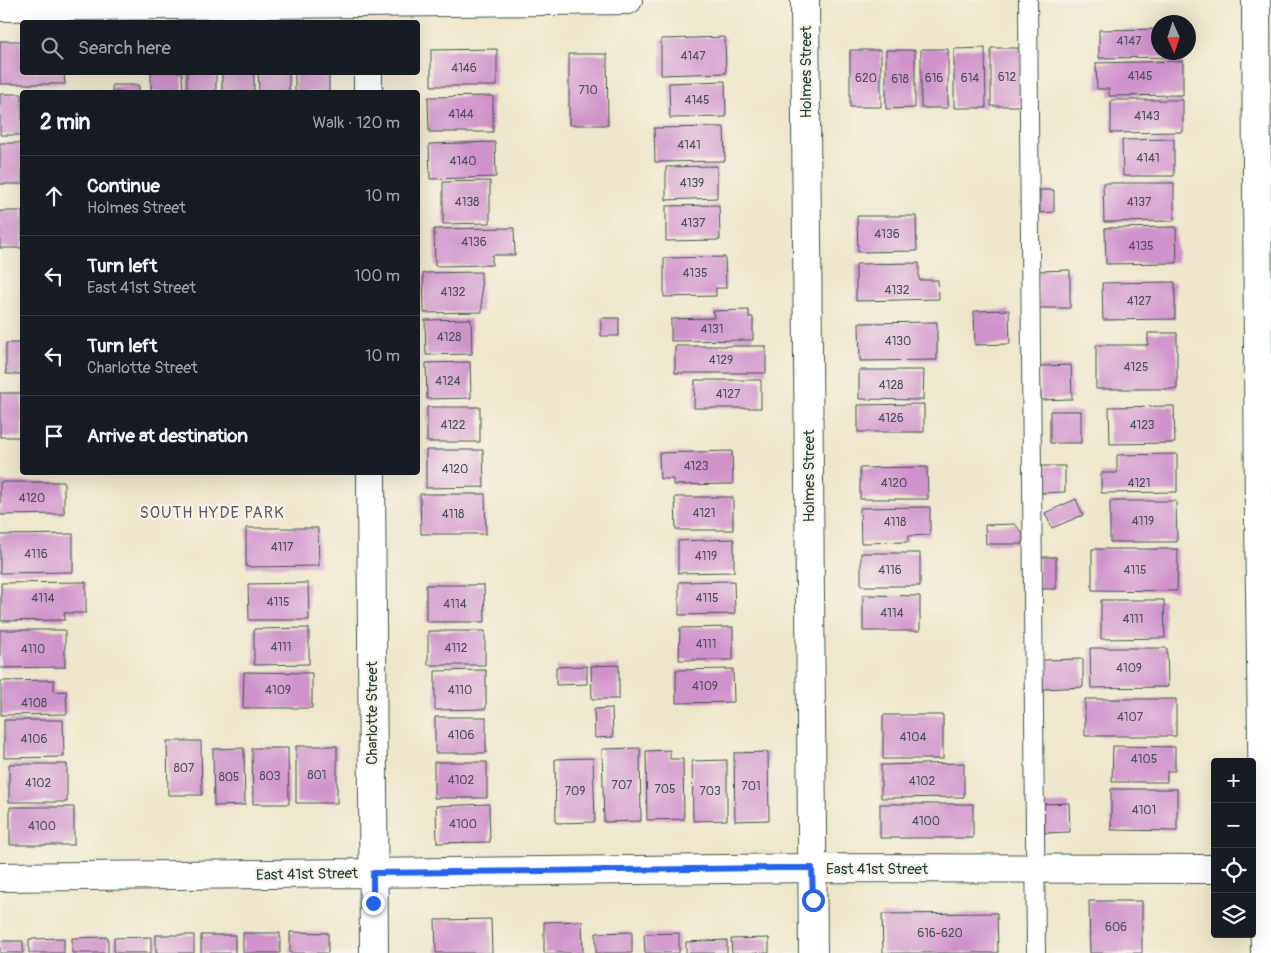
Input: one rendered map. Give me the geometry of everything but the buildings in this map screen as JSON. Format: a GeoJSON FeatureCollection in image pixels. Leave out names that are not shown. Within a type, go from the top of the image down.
{"type":"FeatureCollection","features":[{"type":"Feature","properties":{"kind":"street"},"geometry":{"type":"LineString","coordinates":[[0,7],[368,9],[628,0]]}},
{"type":"Feature","properties":{"kind":"street","name":"Holmes Street"},"geometry":{"type":"LineString","coordinates":[[806,0],[813,953]]}},
{"type":"Feature","properties":{"kind":"street"},"geometry":{"type":"LineString","coordinates":[[1256,0],[1259,519],[1265,953]]}},
{"type":"Feature","properties":{"kind":"street"},"geometry":{"type":"LineString","coordinates":[[368,75],[368,90]]}},
{"type":"Feature","properties":{"kind":"street","name":"Charlotte Street"},"geometry":{"type":"LineString","coordinates":[[371,475],[374,953]]}},
{"type":"Feature","properties":{"kind":"street","name":"East 41st Street"},"geometry":{"type":"LineString","coordinates":[[0,877],[812,868],[1211,869]]}},
{"type":"Feature","properties":{"kind":"lane"},"geometry":{"type":"LineString","coordinates":[[1028,0],[1036,953]]}},
{"type":"Feature","properties":{"kind":"district","name":"SOUTH HYDE PARK"},"geometry":{"type":"Point","coordinates":[212,512]}},
{"type":"Feature","properties":{"kind":"route"},"geometry":{"type":"LineString","coordinates":[[373,903],[373,873],[780,868],[812,868],[813,900]]}}]}
